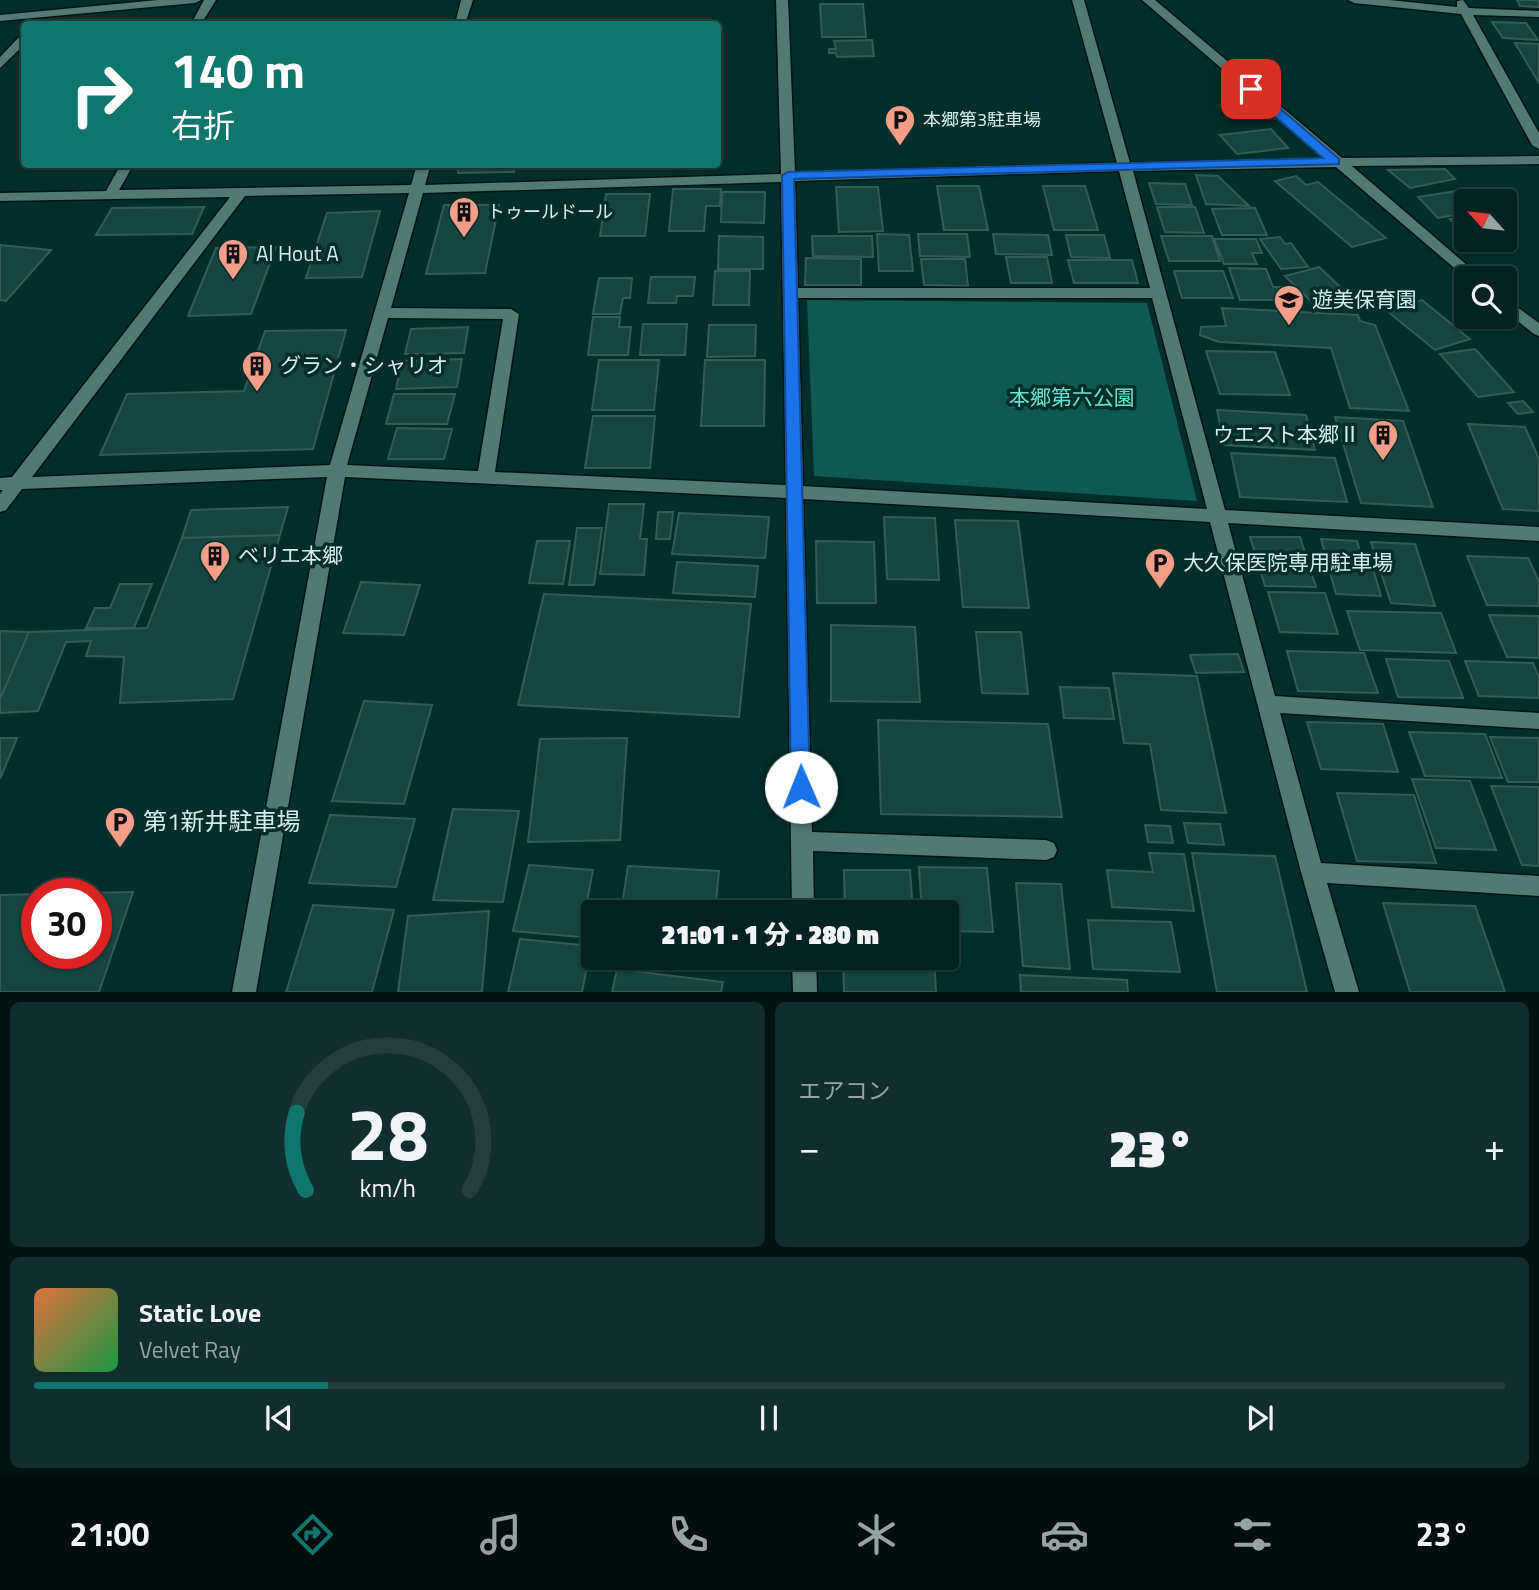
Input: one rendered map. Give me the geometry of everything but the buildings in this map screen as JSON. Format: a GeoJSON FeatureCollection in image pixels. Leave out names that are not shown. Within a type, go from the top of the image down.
{"type":"FeatureCollection","features":[{"type":"Feature","properties":{"kind":"street"},"geometry":{"type":"LineString","coordinates":[[42,21],[63,0]]}},
{"type":"Feature","properties":{"kind":"street"},"geometry":{"type":"LineString","coordinates":[[0,18],[195,0]]}},
{"type":"Feature","properties":{"kind":"street"},"geometry":{"type":"LineString","coordinates":[[198,21],[209,0]]}},
{"type":"Feature","properties":{"kind":"street"},"geometry":{"type":"LineString","coordinates":[[461,21],[467,0]]}},
{"type":"Feature","properties":{"kind":"street"},"geometry":{"type":"LineString","coordinates":[[782,0],[803,900]]}},
{"type":"Feature","properties":{"kind":"street"},"geometry":{"type":"LineString","coordinates":[[1078,0],[1126,166],[1267,704],[1347,992]]}},
{"type":"Feature","properties":{"kind":"street"},"geometry":{"type":"LineString","coordinates":[[1148,0],[1461,266]]}},
{"type":"Feature","properties":{"kind":"street"},"geometry":{"type":"LineString","coordinates":[[1354,0],[1462,6],[1539,14]]}},
{"type":"Feature","properties":{"kind":"street"},"geometry":{"type":"LineString","coordinates":[[1462,6],[1539,145]]}},
{"type":"Feature","properties":{"kind":"street"},"geometry":{"type":"LineString","coordinates":[[0,64],[21,43]]}},
{"type":"Feature","properties":{"kind":"street"},"geometry":{"type":"LineString","coordinates":[[0,197],[417,189],[1126,166],[1539,160]]}},
{"type":"Feature","properties":{"kind":"street"},"geometry":{"type":"LineString","coordinates":[[110,195],[126,168]]}},
{"type":"Feature","properties":{"kind":"street"},"geometry":{"type":"LineString","coordinates":[[244,992],[337,471],[423,168]]}},
{"type":"Feature","properties":{"kind":"street"},"geometry":{"type":"LineString","coordinates":[[0,506],[9,484],[242,191]]}},
{"type":"Feature","properties":{"kind":"street"},"geometry":{"type":"LineString","coordinates":[[790,293],[1160,293]]}},
{"type":"Feature","properties":{"kind":"street"},"geometry":{"type":"LineString","coordinates":[[382,313],[511,314],[486,478]]}},
{"type":"Feature","properties":{"kind":"street"},"geometry":{"type":"LineString","coordinates":[[1517,313],[1539,331]]}},
{"type":"Feature","properties":{"kind":"street"},"geometry":{"type":"LineString","coordinates":[[9,484],[337,471],[795,492],[1539,534]]}},
{"type":"Feature","properties":{"kind":"street"},"geometry":{"type":"LineString","coordinates":[[1267,704],[1539,721]]}},
{"type":"Feature","properties":{"kind":"street"},"geometry":{"type":"LineString","coordinates":[[802,841],[1046,850]]}},
{"type":"Feature","properties":{"kind":"street"},"geometry":{"type":"LineString","coordinates":[[1312,872],[1539,887]]}},
{"type":"Feature","properties":{"kind":"street"},"geometry":{"type":"LineString","coordinates":[[804,970],[804,992]]}},
{"type":"Feature","properties":{"kind":"green space","name":"本郷第六公園"},"geometry":{"type":"Polygon","coordinates":[[[807,300],[1147,303],[1197,501],[814,476],[807,300]]]}},
{"type":"Feature","properties":{"kind":"place","name":"本郷第3駐車場"},"geometry":{"type":"Point","coordinates":[900,147]}},
{"type":"Feature","properties":{"kind":"place","name":"トゥールドール"},"geometry":{"type":"Point","coordinates":[464,239]}},
{"type":"Feature","properties":{"kind":"place","name":"Al Hout A"},"geometry":{"type":"Point","coordinates":[233,281]}},
{"type":"Feature","properties":{"kind":"place","name":"遊美保育園"},"geometry":{"type":"Point","coordinates":[1289,327]}},
{"type":"Feature","properties":{"kind":"place","name":"グラン・シャリオ"},"geometry":{"type":"Point","coordinates":[257,393]}},
{"type":"Feature","properties":{"kind":"place","name":"ウエスト本郷Ⅱ"},"geometry":{"type":"Point","coordinates":[1383,462]}},
{"type":"Feature","properties":{"kind":"place","name":"ベリエ本郷"},"geometry":{"type":"Point","coordinates":[215,583]}},
{"type":"Feature","properties":{"kind":"place","name":"大久保医院専用駐車場"},"geometry":{"type":"Point","coordinates":[1160,590]}},
{"type":"Feature","properties":{"kind":"place","name":"第1新井駐車場"},"geometry":{"type":"Point","coordinates":[120,849]}},
{"type":"Feature","properties":{"kind":"route"},"geometry":{"type":"LineString","coordinates":[[801,787],[788,175],[1334,161],[1251,89]]}}]}
